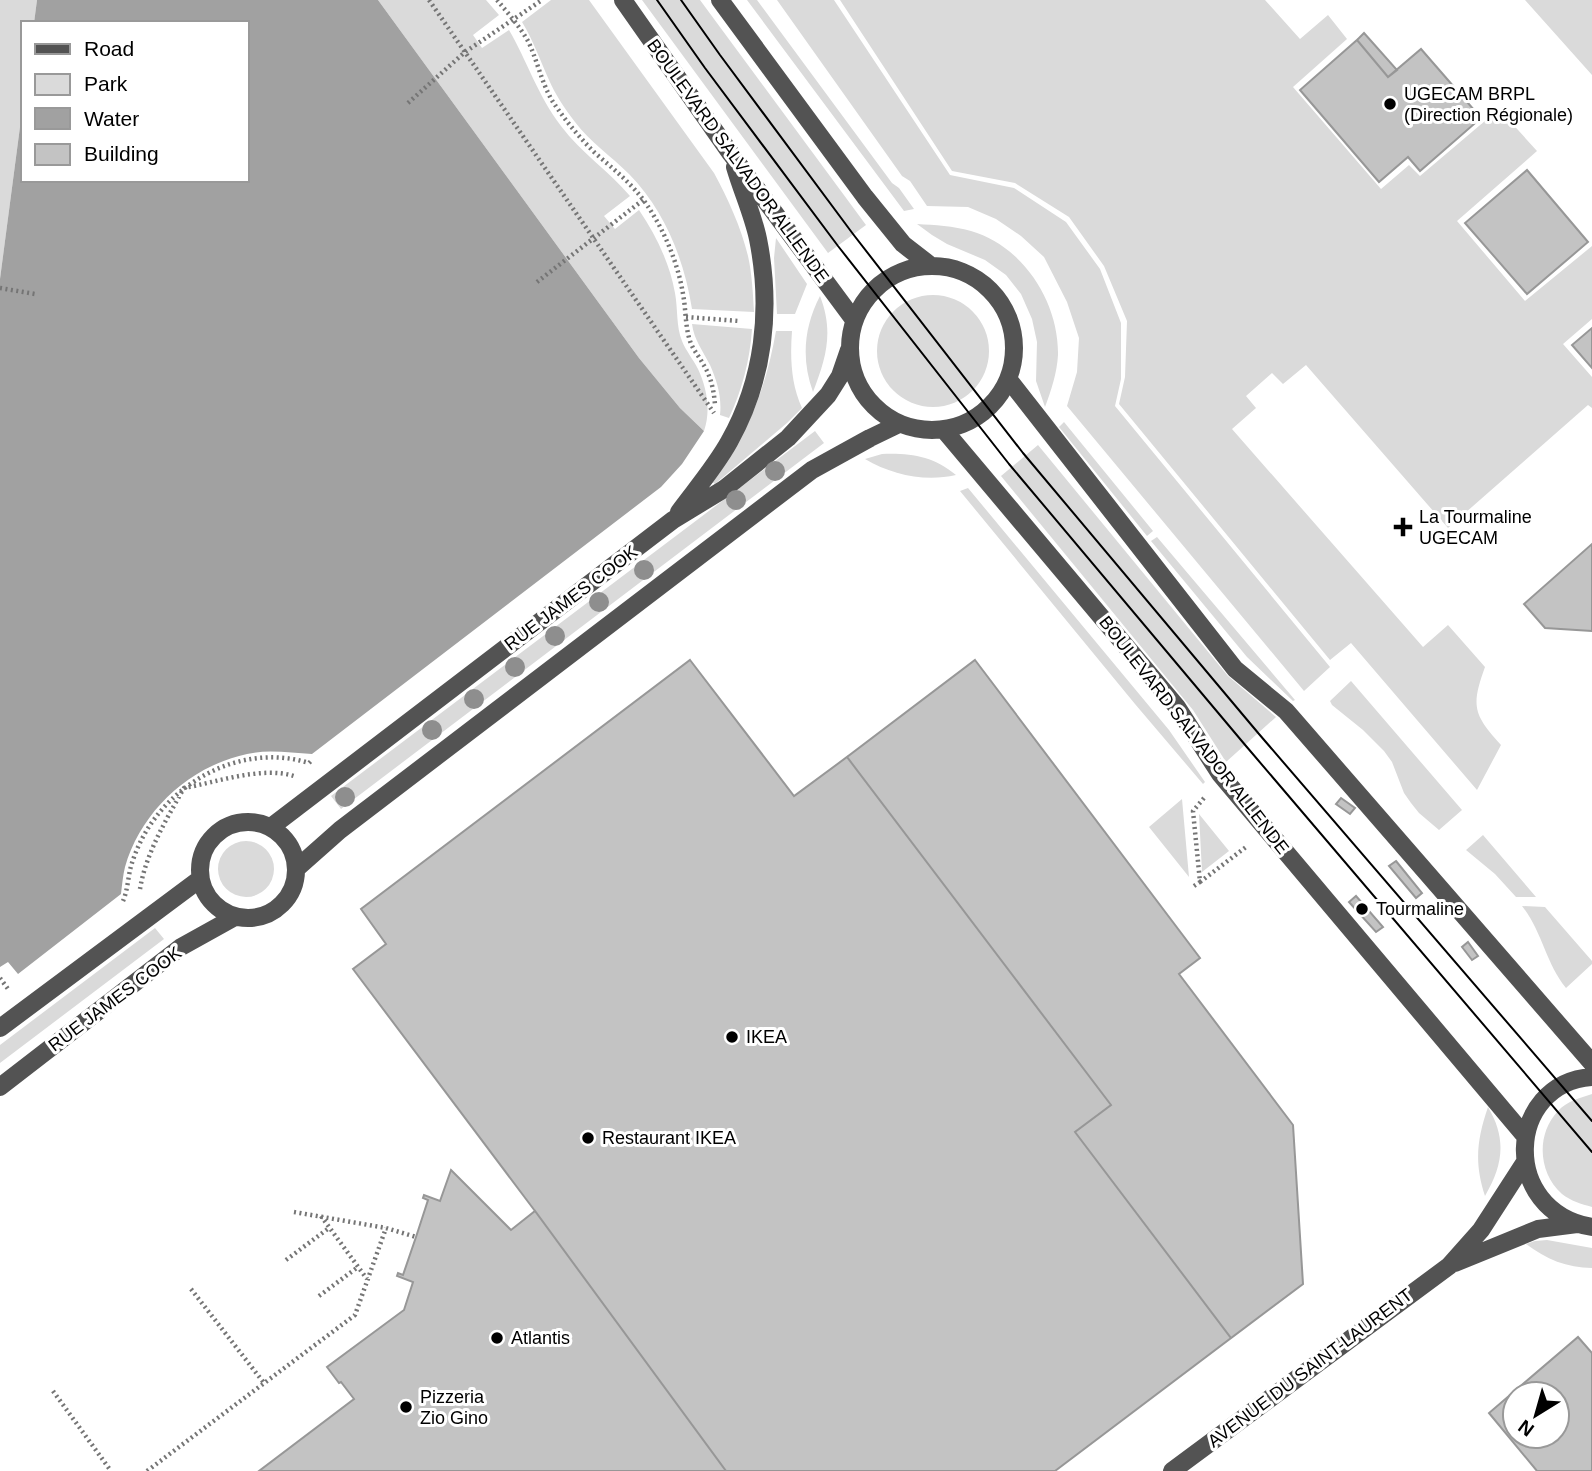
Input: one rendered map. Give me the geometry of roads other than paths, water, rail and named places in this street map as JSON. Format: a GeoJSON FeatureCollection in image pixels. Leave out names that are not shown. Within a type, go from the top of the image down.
{"type":"FeatureCollection","features":[{"type":"Feature","properties":{"kind":"street","name":"BOULEVARD SALVADOR ALLENDE"},"geometry":{"type":"LineString","coordinates":[[623,0],[731,155],[854,320]]}},
{"type":"Feature","properties":{"kind":"street"},"geometry":{"type":"LineString","coordinates":[[720,0],[865,197],[903,244],[930,265]]}},
{"type":"Feature","properties":{"kind":"street"},"geometry":{"type":"LineString","coordinates":[[673,520],[712,467],[745,410],[764,337],[765,297],[758,237],[731,155]]}},
{"type":"Feature","properties":{"kind":"street"},"geometry":{"type":"LineString","coordinates":[[930,265],[967,273],[986,285],[1000,300],[1014,336],[1014,357],[1009,380],[1002,393],[989,409],[974,419],[944,430],[921,430],[899,424],[878,411],[865,397],[854,375],[849,350],[854,320],[873,290],[887,278],[905,270],[930,265]]}},
{"type":"Feature","properties":{"kind":"street","name":"RUE JAMES COOK"},"geometry":{"type":"LineString","coordinates":[[271,827],[673,520],[723,489],[788,438],[828,395],[840,376],[849,350]]}},
{"type":"Feature","properties":{"kind":"street"},"geometry":{"type":"LineString","coordinates":[[1009,380],[1235,669],[1293,719],[1592,1063]]}},
{"type":"Feature","properties":{"kind":"street"},"geometry":{"type":"LineString","coordinates":[[296,869],[340,830],[812,470],[899,424]]}},
{"type":"Feature","properties":{"kind":"street","name":"BOULEVARD SALVADOR ALLENDE"},"geometry":{"type":"LineString","coordinates":[[944,430],[1177,707],[1220,774],[1525,1136]]}},
{"type":"Feature","properties":{"kind":"street"},"geometry":{"type":"LineString","coordinates":[[240,822],[256,822],[281,834],[295,857],[296,869],[294,886],[286,901],[274,912],[248,919],[222,912],[212,904],[200,879],[204,849],[213,836],[225,827],[240,822]]}},
{"type":"Feature","properties":{"kind":"street"},"geometry":{"type":"LineString","coordinates":[[0,1028],[200,879]]}},
{"type":"Feature","properties":{"kind":"street","name":"RUE JAMES COOK"},"geometry":{"type":"LineString","coordinates":[[0,1087],[181,947],[235,917]]}},
{"type":"Feature","properties":{"kind":"street"},"geometry":{"type":"LineString","coordinates":[[1584,1225],[1559,1216],[1542,1201],[1530,1182],[1525,1162],[1525,1136],[1534,1114],[1546,1098],[1561,1086],[1592,1077]]}},
{"type":"Feature","properties":{"kind":"street","name":"AVENUE DU SAINT-LAURENT"},"geometry":{"type":"LineString","coordinates":[[1172,1471],[1449,1266],[1482,1230],[1525,1162]]}},
{"type":"Feature","properties":{"kind":"street","name":"AVENUE DU SAINT-LAURENT"},"geometry":{"type":"LineString","coordinates":[[1449,1266],[1538,1229],[1584,1225]]}},
{"type":"Feature","properties":{"kind":"water"},"geometry":{"type":"Polygon","coordinates":[[[37,0],[378,0],[639,358],[680,408],[704,431],[682,464],[661,487],[312,754],[247,754],[226,760],[188,780],[171,794],[143,827],[125,867],[121,894],[18,974],[8,962],[0,967],[0,279],[21,119],[21,182],[248,182],[248,21],[34,21],[37,0]]]}},
{"type":"Feature","properties":{"kind":"tram line"},"geometry":{"type":"LineString","coordinates":[[657,0],[838,246],[1009,464],[1592,1152]]}},
{"type":"Feature","properties":{"kind":"tram line"},"geometry":{"type":"LineString","coordinates":[[681,0],[853,234],[1023,453],[1259,734],[1592,1121]]}},
{"type":"Feature","properties":{"kind":"place","name":"UGECAM BRPL (Direction Régionale)"},"geometry":{"type":"Point","coordinates":[1390,104]}},
{"type":"Feature","properties":{"kind":"place","name":"La Tourmaline UGECAM"},"geometry":{"type":"Point","coordinates":[1403,527]}},
{"type":"Feature","properties":{"kind":"place","name":"Tourmaline"},"geometry":{"type":"Point","coordinates":[1362,909]}},
{"type":"Feature","properties":{"kind":"place","name":"IKEA"},"geometry":{"type":"Point","coordinates":[732,1037]}},
{"type":"Feature","properties":{"kind":"place","name":"Restaurant IKEA"},"geometry":{"type":"Point","coordinates":[588,1138]}},
{"type":"Feature","properties":{"kind":"place","name":"Atlantis"},"geometry":{"type":"Point","coordinates":[497,1338]}},
{"type":"Feature","properties":{"kind":"place","name":"Pizzeria Zio Gino"},"geometry":{"type":"Point","coordinates":[406,1407]}}]}
